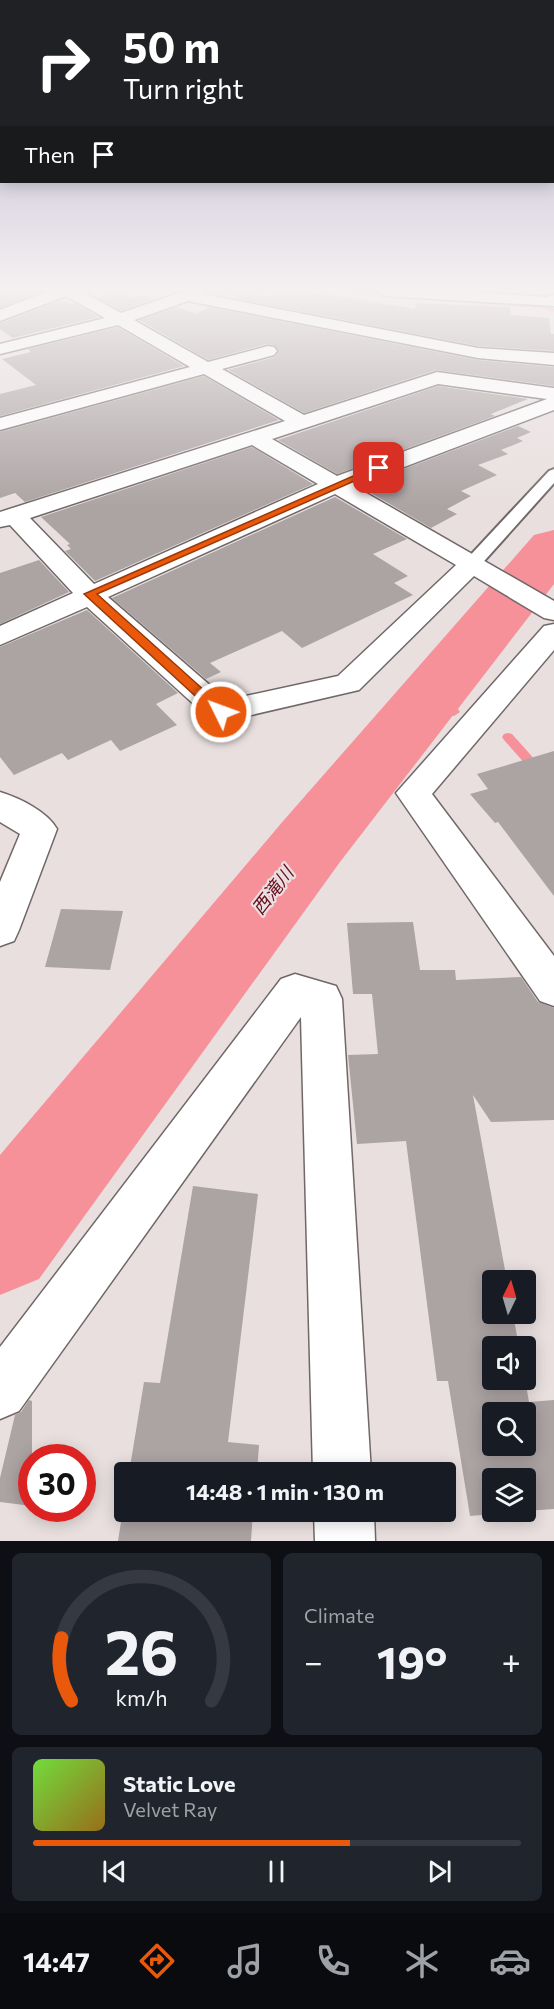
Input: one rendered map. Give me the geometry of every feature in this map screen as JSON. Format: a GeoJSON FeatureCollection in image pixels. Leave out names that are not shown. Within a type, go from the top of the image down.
{"type":"FeatureCollection","features":[{"type":"Feature","properties":{"kind":"street"},"geometry":{"type":"LineString","coordinates":[[199,363],[302,422]]}},
{"type":"Feature","properties":{"kind":"street"},"geometry":{"type":"LineString","coordinates":[[0,424],[223,363]]}},
{"type":"Feature","properties":{"kind":"street"},"geometry":{"type":"LineString","coordinates":[[481,570],[348,683],[221,712],[7,517],[437,378],[554,394]]}},
{"type":"Feature","properties":{"kind":"street"},"geometry":{"type":"LineString","coordinates":[[0,636],[337,484],[554,403]]}},
{"type":"Feature","properties":{"kind":"street"},"geometry":{"type":"LineString","coordinates":[[254,437],[481,570],[550,616],[413,794],[554,988]]}},
{"type":"Feature","properties":{"kind":"street"},"geometry":{"type":"LineString","coordinates":[[0,805],[39,829],[0,930]]}},
{"type":"Feature","properties":{"kind":"street"},"geometry":{"type":"LineString","coordinates":[[0,1392],[295,992],[321,999],[342,1462]]}},
{"type":"Feature","properties":{"kind":"street"},"geometry":{"type":"LineString","coordinates":[[344,1522],[345,1541]]}},
{"type":"Feature","properties":{"kind":"lane"},"geometry":{"type":"LineString","coordinates":[[481,570],[554,474]]}},
{"type":"Feature","properties":{"kind":"building"},"geometry":{"type":"Polygon","coordinates":[[[7,363],[179,363],[184,366],[0,416],[0,394],[36,385],[7,363]]]}},
{"type":"Feature","properties":{"kind":"building"},"geometry":{"type":"Polygon","coordinates":[[[254,363],[510,363],[554,367],[554,386],[436,370],[304,413],[228,370],[254,363]]]}},
{"type":"Feature","properties":{"kind":"building"},"geometry":{"type":"Polygon","coordinates":[[[204,376],[279,420],[25,502],[15,493],[0,498],[0,432],[204,376]]]}},
{"type":"Feature","properties":{"kind":"building"},"geometry":{"type":"Polygon","coordinates":[[[438,386],[528,399],[491,414],[495,416],[337,474],[278,440],[438,386]]]}},
{"type":"Feature","properties":{"kind":"building"},"geometry":{"type":"Polygon","coordinates":[[[518,426],[531,432],[517,438],[523,441],[501,450],[508,454],[478,465],[497,475],[461,491],[471,496],[447,509],[457,514],[431,528],[359,486],[518,426]]]}},
{"type":"Feature","properties":{"kind":"building"},"geometry":{"type":"Polygon","coordinates":[[[252,447],[313,484],[95,581],[65,551],[71,549],[67,545],[70,544],[41,517],[252,447]]]}},
{"type":"Feature","properties":{"kind":"building"},"geometry":{"type":"Polygon","coordinates":[[[335,497],[407,539],[373,554],[408,576],[394,583],[413,595],[302,648],[282,631],[210,663],[221,672],[206,679],[112,598],[335,497]]]}},
{"type":"Feature","properties":{"kind":"building"},"geometry":{"type":"Polygon","coordinates":[[[39,560],[69,592],[0,624],[0,573],[39,560]]]}},
{"type":"Feature","properties":{"kind":"building"},"geometry":{"type":"Polygon","coordinates":[[[87,610],[178,693],[156,704],[177,725],[120,751],[111,740],[68,760],[62,753],[14,775],[0,757],[0,647],[87,610]]]}},
{"type":"Feature","properties":{"kind":"building"},"geometry":{"type":"Polygon","coordinates":[[[554,751],[554,896],[498,822],[495,823],[470,794],[488,789],[477,774],[554,751]]]}},
{"type":"Feature","properties":{"kind":"building"},"geometry":{"type":"Polygon","coordinates":[[[61,909],[123,911],[110,970],[45,967],[61,909]]]}},
{"type":"Feature","properties":{"kind":"building"},"geometry":{"type":"Polygon","coordinates":[[[413,922],[420,970],[455,970],[456,980],[521,977],[538,1002],[554,1008],[554,1120],[491,1122],[473,1095],[505,1270],[482,1270],[482,1324],[515,1324],[517,1336],[482,1336],[482,1390],[527,1390],[529,1402],[554,1400],[554,1509],[536,1510],[536,1468],[482,1468],[482,1515],[470,1516],[448,1381],[437,1381],[406,1141],[357,1144],[348,1055],[378,1054],[372,994],[353,994],[347,923],[413,922]]]}},
{"type":"Feature","properties":{"kind":"building"},"geometry":{"type":"Polygon","coordinates":[[[193,1186],[258,1194],[228,1442],[259,1445],[258,1462],[131,1462],[144,1382],[160,1383],[193,1186]]]}},
{"type":"Feature","properties":{"kind":"building"},"geometry":{"type":"Polygon","coordinates":[[[29,1400],[32,1401],[32,1444],[18,1444],[18,1504],[0,1502],[0,1478],[15,1415],[21,1412],[29,1400]]]}},
{"type":"Feature","properties":{"kind":"building"},"geometry":{"type":"Polygon","coordinates":[[[121,1522],[252,1522],[251,1541],[118,1541],[121,1522]]]}},
{"type":"Feature","properties":{"kind":"waterway","name":"西滝川"},"geometry":{"type":"LineString","coordinates":[[0,1240],[312,841],[554,547]]}},
{"type":"Feature","properties":{"kind":"waterway"},"geometry":{"type":"LineString","coordinates":[[427,702],[454,712]]}},
{"type":"Feature","properties":{"kind":"waterway"},"geometry":{"type":"LineString","coordinates":[[508,737],[554,789]]}},
{"type":"Feature","properties":{"kind":"route"},"geometry":{"type":"LineString","coordinates":[[221,712],[89,594],[337,484],[379,468]]}}]}
